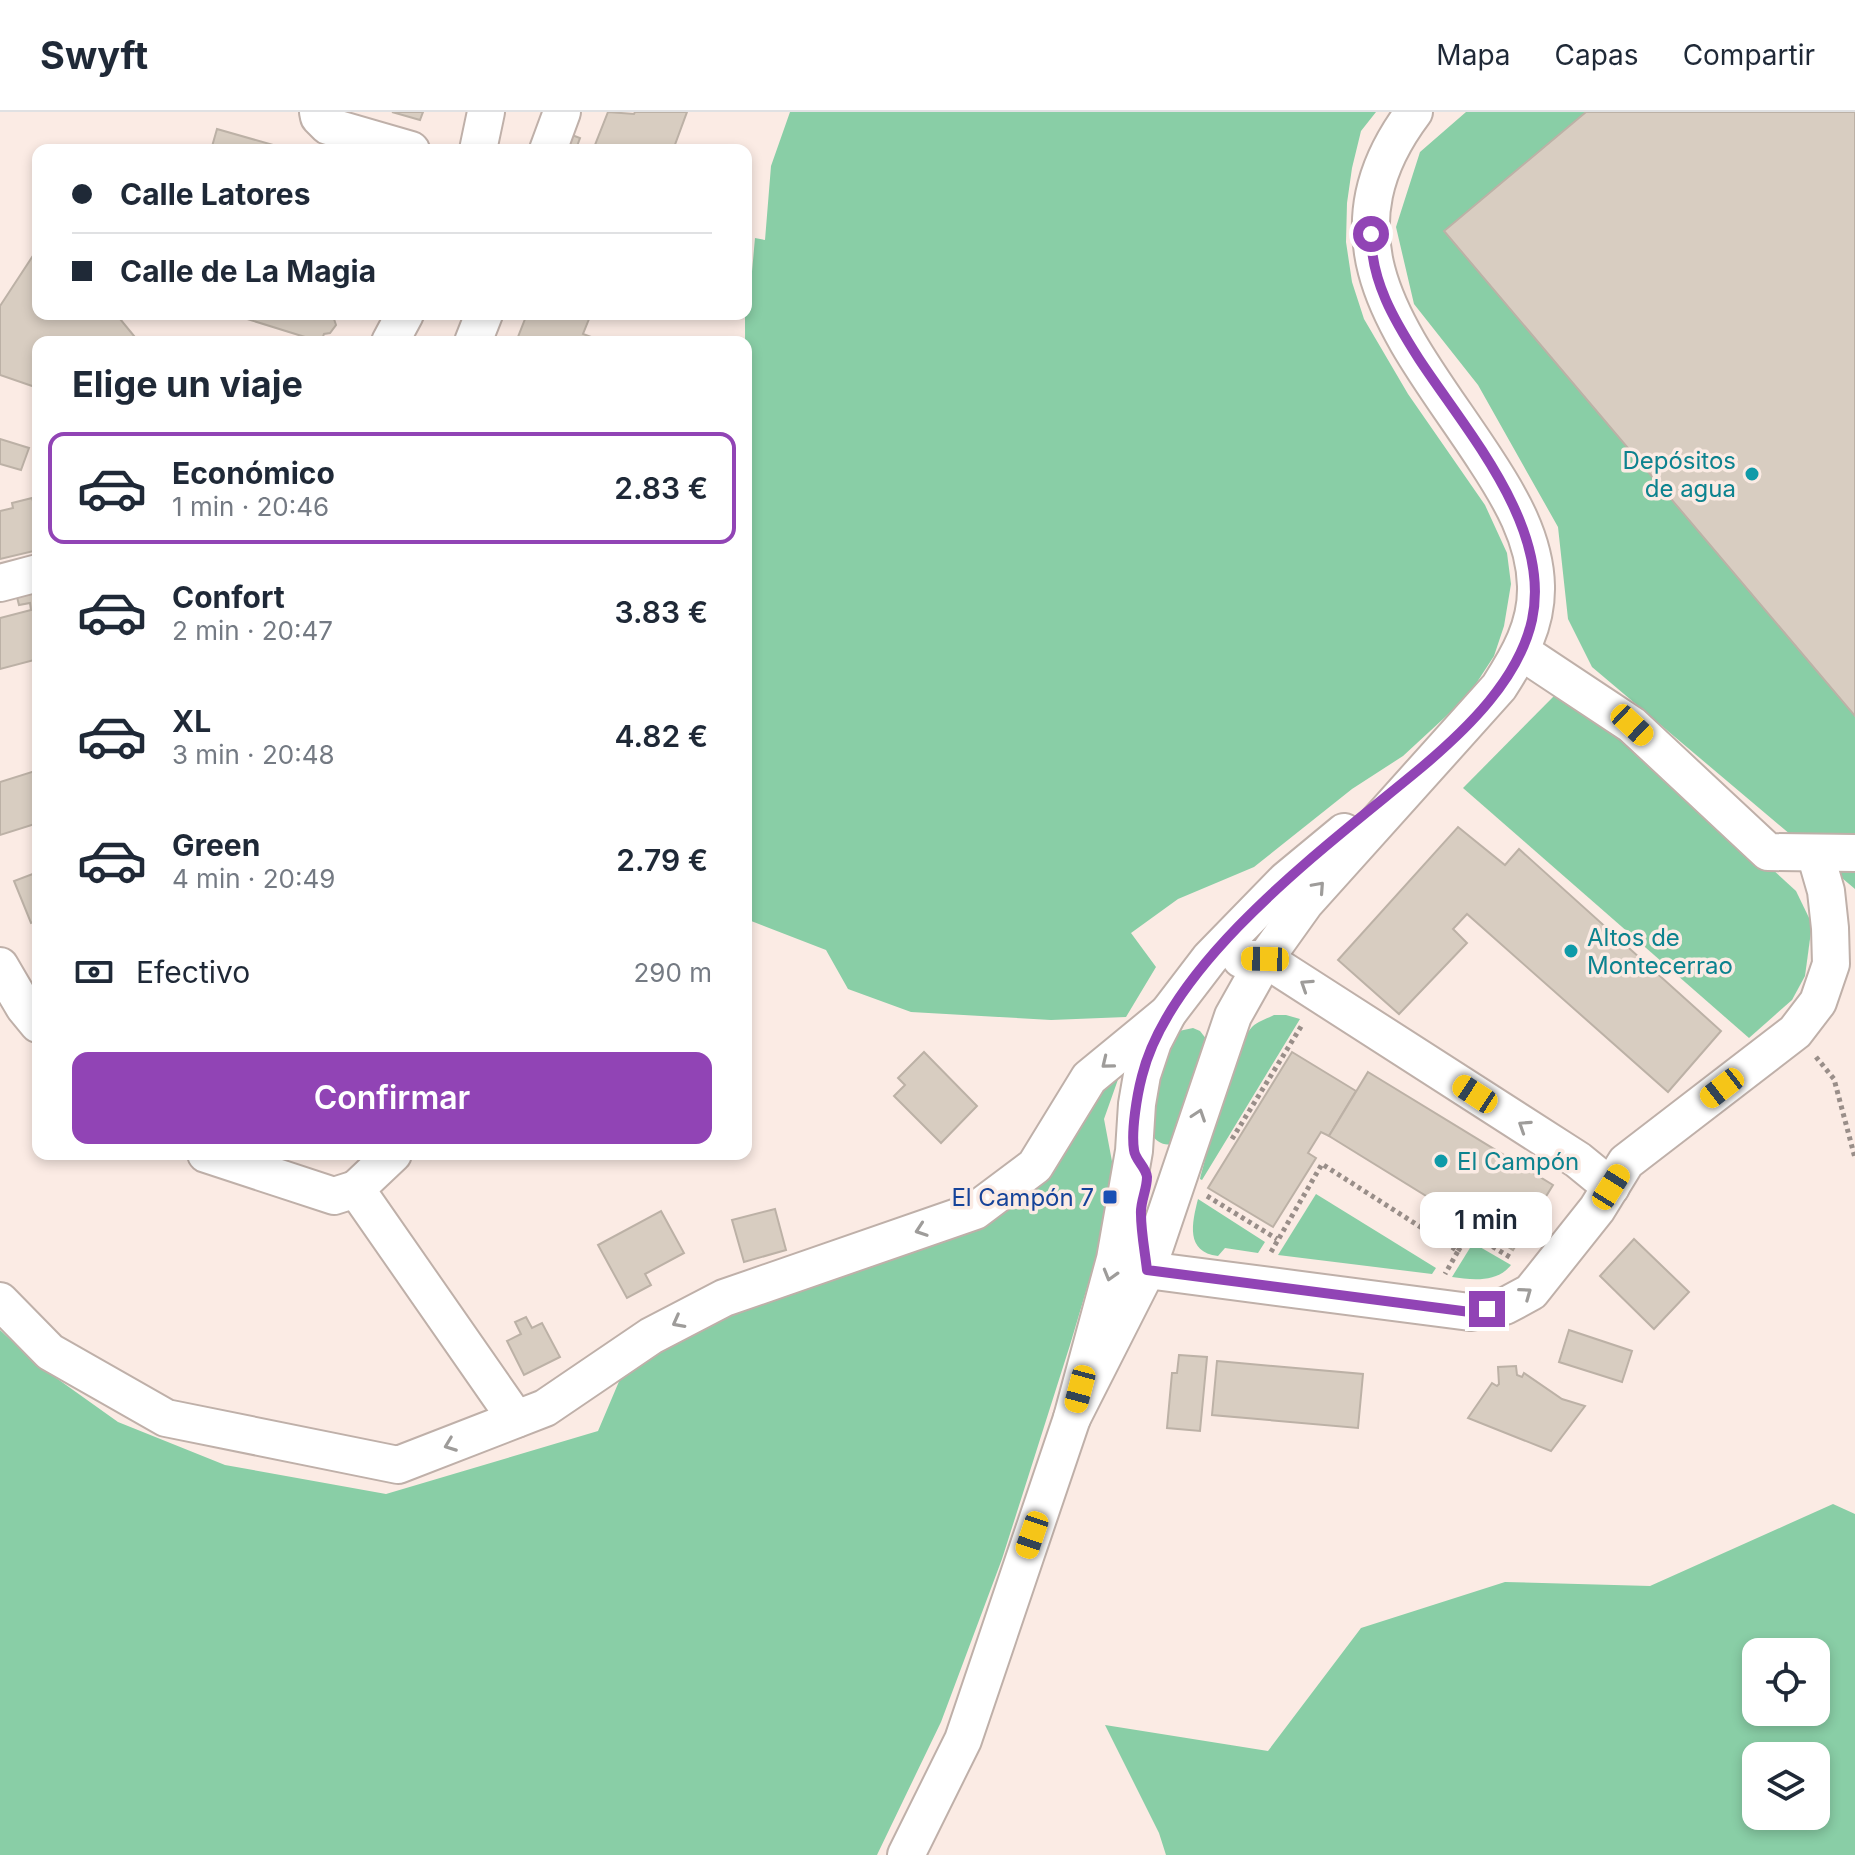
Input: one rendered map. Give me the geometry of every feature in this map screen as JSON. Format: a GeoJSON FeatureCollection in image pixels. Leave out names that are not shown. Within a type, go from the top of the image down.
{"type":"FeatureCollection","features":[{"type":"Feature","properties":{"kind":"street"},"geometry":{"type":"LineString","coordinates":[[318,112],[328,126],[390,144]]}},
{"type":"Feature","properties":{"kind":"street"},"geometry":{"type":"LineString","coordinates":[[479,144],[486,112]]}},
{"type":"Feature","properties":{"kind":"street"},"geometry":{"type":"LineString","coordinates":[[550,144],[562,112]]}},
{"type":"Feature","properties":{"kind":"street"},"geometry":{"type":"LineString","coordinates":[[1072,1418],[1147,1270],[1233,1016],[1265,959],[1305,903],[1499,687],[1522,652],[1532,621],[1536,587],[1532,554],[1521,521],[1506,490],[1397,325],[1381,290],[1371,256],[1371,211],[1381,167],[1414,112]]}},
{"type":"Feature","properties":{"kind":"street"},"geometry":{"type":"LineString","coordinates":[[0,583],[32,575]]}},
{"type":"Feature","properties":{"kind":"street"},"geometry":{"type":"LineString","coordinates":[[1522,652],[1632,725],[1768,852],[1855,853]]}},
{"type":"Feature","properties":{"kind":"street"},"geometry":{"type":"LineString","coordinates":[[906,1855],[963,1740],[1072,1418],[1115,1259],[1134,1151],[1142,1075],[1153,1042],[1168,1013],[1210,958],[1286,880],[1446,747]]}},
{"type":"Feature","properties":{"kind":"street"},"geometry":{"type":"LineString","coordinates":[[1147,1270],[1470,1312],[1505,1306],[1531,1292],[1597,1209],[1626,1162],[1795,1032],[1818,1002],[1831,964],[1826,891],[1815,853]]}},
{"type":"Feature","properties":{"kind":"street"},"geometry":{"type":"LineString","coordinates":[[1210,958],[1265,959],[1578,1160],[1611,1187]]}},
{"type":"Feature","properties":{"kind":"street"},"geometry":{"type":"LineString","coordinates":[[0,966],[32,1017]]}},
{"type":"Feature","properties":{"kind":"street"},"geometry":{"type":"LineString","coordinates":[[0,1301],[50,1352],[166,1418],[398,1465],[545,1408],[651,1336],[724,1298],[975,1211],[1035,1166],[1089,1078],[1168,1013]]}},
{"type":"Feature","properties":{"kind":"street"},"geometry":{"type":"LineString","coordinates":[[1134,1151],[1147,1175],[1140,1213],[1147,1270]]}},
{"type":"Feature","properties":{"kind":"street"},"geometry":{"type":"LineString","coordinates":[[224,1160],[334,1196],[356,1189],[387,1160]]}},
{"type":"Feature","properties":{"kind":"street"},"geometry":{"type":"LineString","coordinates":[[356,1189],[516,1419]]}},
{"type":"Feature","properties":{"kind":"path"},"geometry":{"type":"LineString","coordinates":[[1225,1151],[1299,1029]]}},
{"type":"Feature","properties":{"kind":"path"},"geometry":{"type":"LineString","coordinates":[[1795,1032],[1834,1079],[1855,1158]]}},
{"type":"Feature","properties":{"kind":"path"},"geometry":{"type":"LineString","coordinates":[[1200,1191],[1277,1239],[1322,1164],[1458,1251]]}},
{"type":"Feature","properties":{"kind":"path"},"geometry":{"type":"LineString","coordinates":[[1426,1307],[1470,1233],[1543,1276]]}},
{"type":"Feature","properties":{"kind":"green space"},"geometry":{"type":"Polygon","coordinates":[[[790,112],[1376,112],[1361,131],[1347,203],[1346,242],[1352,282],[1364,319],[1408,394],[1485,505],[1507,553],[1511,584],[1504,626],[1494,656],[1468,696],[1403,756],[1352,789],[1254,867],[1178,899],[1131,933],[1156,967],[1126,1017],[1051,1020],[911,1012],[848,989],[826,950],[752,921],[752,336],[745,336],[745,320],[752,320],[755,238],[765,240],[771,166],[790,112]]]}},
{"type":"Feature","properties":{"kind":"green space"},"geometry":{"type":"Polygon","coordinates":[[[1466,112],[1855,112],[1855,889],[1592,667],[1568,619],[1558,527],[1478,385],[1414,304],[1396,227],[1420,152],[1466,112]]]}},
{"type":"Feature","properties":{"kind":"green space"},"geometry":{"type":"Polygon","coordinates":[[[1555,695],[1642,750],[1796,891],[1812,924],[1805,976],[1792,1000],[1749,1038],[1463,788],[1555,695]]]}},
{"type":"Feature","properties":{"kind":"green space"},"geometry":{"type":"Polygon","coordinates":[[[1274,1015],[1300,1019],[1202,1180],[1229,1076],[1244,1039],[1252,1027],[1274,1015]]]}},
{"type":"Feature","properties":{"kind":"green space"},"geometry":{"type":"Polygon","coordinates":[[[1193,1028],[1207,1040],[1176,1143],[1165,1144],[1150,1133],[1159,1068],[1179,1031],[1193,1028]]]}},
{"type":"Feature","properties":{"kind":"green space"},"geometry":{"type":"Polygon","coordinates":[[[1121,1071],[1104,1119],[1114,1172],[1106,1224],[1070,1345],[1002,1559],[941,1722],[877,1855],[0,1855],[0,1330],[38,1365],[118,1422],[225,1465],[386,1494],[598,1431],[623,1372],[737,1308],[922,1238],[1121,1071]]]}},
{"type":"Feature","properties":{"kind":"green space"},"geometry":{"type":"Polygon","coordinates":[[[1316,1194],[1436,1268],[1432,1274],[1278,1255],[1316,1194]]]}},
{"type":"Feature","properties":{"kind":"green space"},"geometry":{"type":"Polygon","coordinates":[[[1198,1199],[1265,1242],[1258,1253],[1225,1248],[1218,1256],[1200,1249],[1193,1235],[1198,1199]]]}},
{"type":"Feature","properties":{"kind":"green space"},"geometry":{"type":"Polygon","coordinates":[[[1473,1243],[1511,1265],[1499,1275],[1491,1277],[1452,1277],[1473,1243]]]}},
{"type":"Feature","properties":{"kind":"green space"},"geometry":{"type":"Polygon","coordinates":[[[1833,1504],[1855,1514],[1855,1855],[1166,1855],[1159,1833],[1105,1725],[1268,1751],[1361,1628],[1505,1582],[1650,1586],[1833,1504]]]}},
{"type":"Feature","properties":{"kind":"building"},"geometry":{"type":"Polygon","coordinates":[[[392,112],[423,112],[420,120],[392,112]]]}},
{"type":"Feature","properties":{"kind":"building"},"geometry":{"type":"Polygon","coordinates":[[[608,112],[687,112],[675,144],[595,144],[608,112]]]}},
{"type":"Feature","properties":{"kind":"building","name":"Depósitos de agua"},"geometry":{"type":"Polygon","coordinates":[[[1586,112],[1855,112],[1855,716],[1444,231],[1586,112]]]}},
{"type":"Feature","properties":{"kind":"building"},"geometry":{"type":"Polygon","coordinates":[[[217,129],[270,144],[213,144],[217,129]]]}},
{"type":"Feature","properties":{"kind":"building"},"geometry":{"type":"Polygon","coordinates":[[[572,135],[580,138],[578,144],[569,144],[572,135]]]}},
{"type":"Feature","properties":{"kind":"building"},"geometry":{"type":"Polygon","coordinates":[[[32,257],[32,320],[121,320],[134,336],[32,336],[32,386],[0,375],[0,306],[32,257]]]}},
{"type":"Feature","properties":{"kind":"building"},"geometry":{"type":"Polygon","coordinates":[[[250,320],[334,320],[336,325],[330,333],[302,336],[250,320]]]}},
{"type":"Feature","properties":{"kind":"building"},"geometry":{"type":"Polygon","coordinates":[[[525,320],[589,320],[583,334],[589,336],[518,336],[525,320]]]}},
{"type":"Feature","properties":{"kind":"building"},"geometry":{"type":"Polygon","coordinates":[[[0,439],[29,448],[21,470],[0,464],[0,439]]]}},
{"type":"Feature","properties":{"kind":"building"},"geometry":{"type":"Polygon","coordinates":[[[32,498],[32,551],[0,559],[0,511],[13,508],[12,503],[32,498]]]}},
{"type":"Feature","properties":{"kind":"building"},"geometry":{"type":"Polygon","coordinates":[[[32,594],[32,661],[0,669],[0,618],[31,610],[30,603],[19,605],[17,597],[32,594]]]}},
{"type":"Feature","properties":{"kind":"building"},"geometry":{"type":"Polygon","coordinates":[[[32,772],[32,825],[0,835],[0,782],[32,772]]]}},
{"type":"Feature","properties":{"kind":"building","name":"Altos de Montecerrao"},"geometry":{"type":"Polygon","coordinates":[[[1458,827],[1505,865],[1519,849],[1721,1031],[1668,1092],[1467,914],[1453,929],[1467,943],[1399,1014],[1338,960],[1458,827]]]}},
{"type":"Feature","properties":{"kind":"building"},"geometry":{"type":"Polygon","coordinates":[[[32,874],[31,923],[14,881],[32,874]]]}},
{"type":"Feature","properties":{"kind":"building"},"geometry":{"type":"Polygon","coordinates":[[[924,1052],[977,1106],[941,1143],[894,1096],[905,1085],[898,1078],[924,1052]]]}},
{"type":"Feature","properties":{"kind":"building"},"geometry":{"type":"Polygon","coordinates":[[[1292,1052],[1356,1091],[1329,1136],[1321,1132],[1308,1153],[1316,1158],[1273,1227],[1208,1188],[1292,1052]]]}},
{"type":"Feature","properties":{"kind":"building","name":"El Campón"},"geometry":{"type":"Polygon","coordinates":[[[1368,1072],[1553,1185],[1513,1250],[1470,1223],[1475,1216],[1453,1202],[1449,1210],[1329,1136],[1368,1072]]]}},
{"type":"Feature","properties":{"kind":"building"},"geometry":{"type":"Polygon","coordinates":[[[775,1209],[786,1250],[744,1262],[732,1220],[775,1209]]]}},
{"type":"Feature","properties":{"kind":"building"},"geometry":{"type":"Polygon","coordinates":[[[661,1211],[684,1253],[645,1274],[651,1285],[627,1298],[598,1245],[661,1211]]]}},
{"type":"Feature","properties":{"kind":"building"},"geometry":{"type":"Polygon","coordinates":[[[1634,1239],[1689,1292],[1654,1329],[1600,1276],[1634,1239]]]}},
{"type":"Feature","properties":{"kind":"building"},"geometry":{"type":"Polygon","coordinates":[[[526,1317],[532,1328],[542,1323],[560,1357],[524,1375],[507,1341],[521,1334],[515,1322],[526,1317]]]}},
{"type":"Feature","properties":{"kind":"building"},"geometry":{"type":"Polygon","coordinates":[[[1569,1330],[1632,1351],[1622,1382],[1559,1362],[1569,1330]]]}},
{"type":"Feature","properties":{"kind":"building"},"geometry":{"type":"Polygon","coordinates":[[[1179,1355],[1207,1357],[1200,1431],[1167,1428],[1172,1373],[1177,1373],[1179,1355]]]}},
{"type":"Feature","properties":{"kind":"building"},"geometry":{"type":"Polygon","coordinates":[[[1217,1361],[1363,1374],[1358,1428],[1212,1415],[1217,1361]]]}},
{"type":"Feature","properties":{"kind":"building"},"geometry":{"type":"Polygon","coordinates":[[[1516,1366],[1517,1375],[1522,1377],[1524,1373],[1562,1399],[1585,1406],[1551,1451],[1468,1418],[1492,1383],[1499,1384],[1498,1367],[1516,1366]]]}},
{"type":"Feature","properties":{"kind":"place","name":"Depósitos de agua"},"geometry":{"type":"Point","coordinates":[1752,474]}},
{"type":"Feature","properties":{"kind":"place","name":"Altos de Montecerrao"},"geometry":{"type":"Point","coordinates":[1571,951]}},
{"type":"Feature","properties":{"kind":"place","name":"El Campón"},"geometry":{"type":"Point","coordinates":[1441,1161]}},
{"type":"Feature","properties":{"kind":"place","name":"El Campón 7"},"geometry":{"type":"Point","coordinates":[1110,1197]}},
{"type":"Feature","properties":{"kind":"route"},"geometry":{"type":"LineString","coordinates":[[1371,234],[1371,256],[1381,290],[1397,325],[1506,490],[1521,521],[1532,554],[1536,587],[1532,621],[1522,652],[1474,717],[1446,747],[1286,880],[1210,958],[1168,1013],[1153,1042],[1142,1075],[1137,1104],[1134,1151],[1147,1175],[1140,1213],[1147,1270],[1470,1312],[1487,1309]]}}]}
